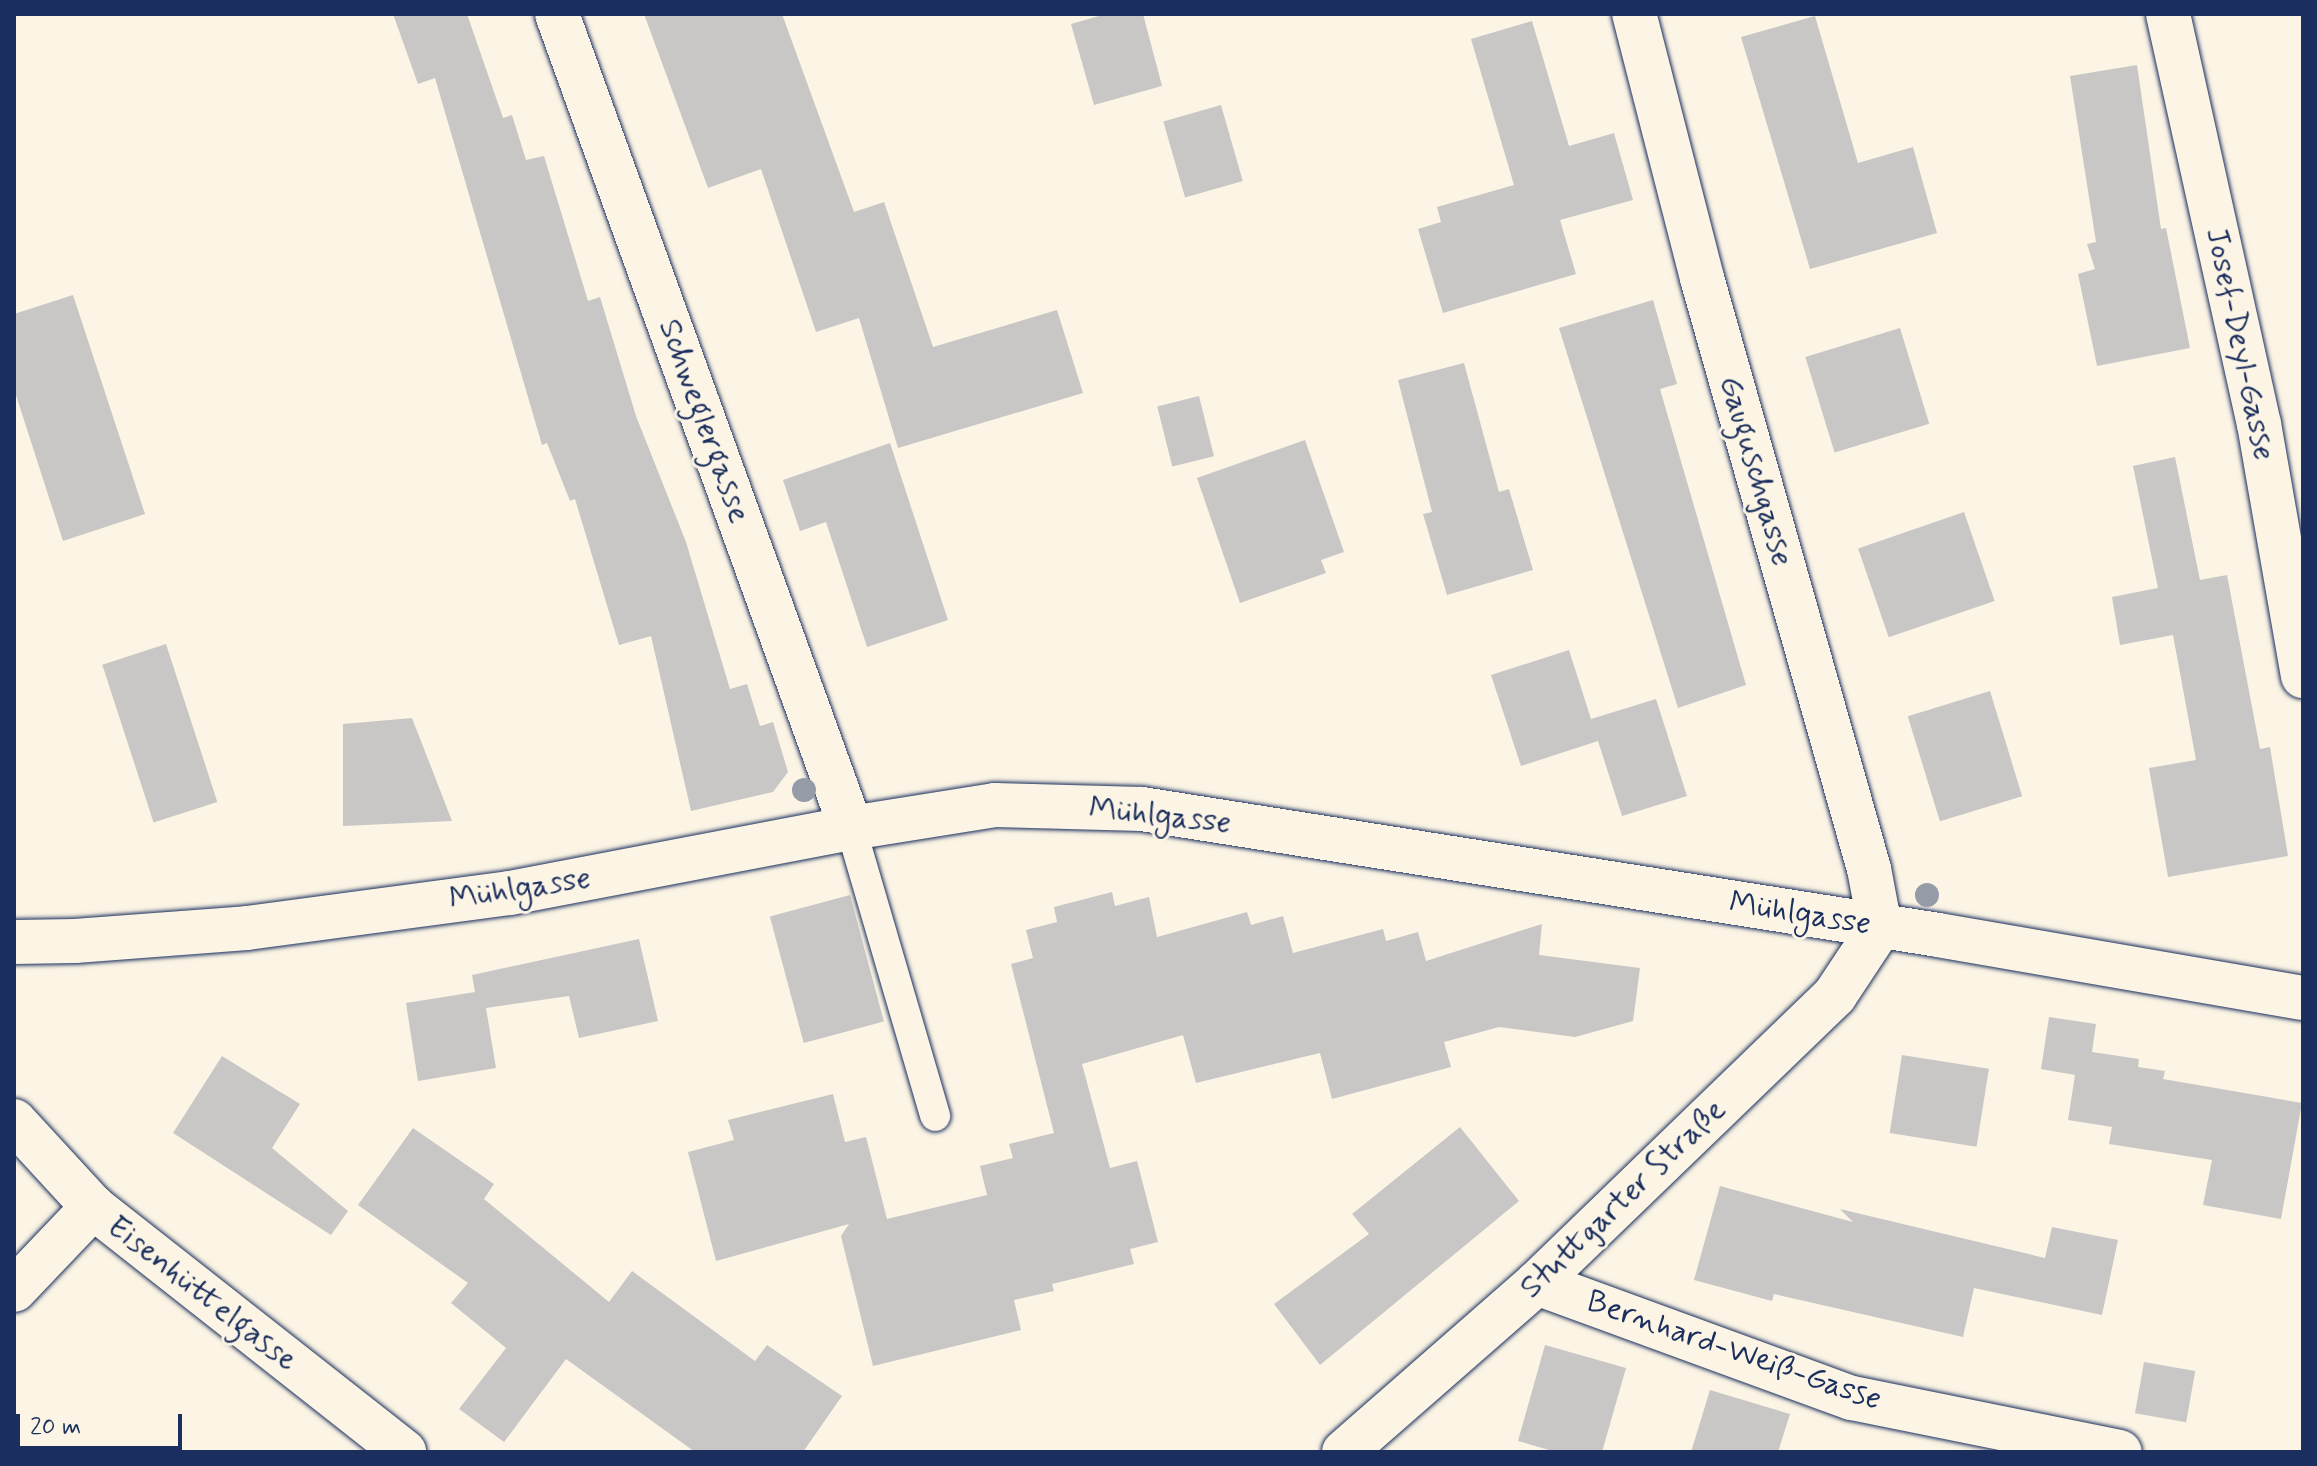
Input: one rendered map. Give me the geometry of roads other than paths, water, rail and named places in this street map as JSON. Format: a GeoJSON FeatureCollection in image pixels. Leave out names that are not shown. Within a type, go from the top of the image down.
{"type":"FeatureCollection","features":[{"type":"Feature","properties":{"kind":"street","name":"Schweglergasse"},"geometry":{"type":"LineString","coordinates":[[557,14],[851,828]]}},
{"type":"Feature","properties":{"kind":"street","name":"Gauguschgasse"},"geometry":{"type":"LineString","coordinates":[[1634,14],[1702,278],[1869,869],[1880,927]]}},
{"type":"Feature","properties":{"kind":"street","name":"Josef-Deyl-Gasse"},"geometry":{"type":"LineString","coordinates":[[2168,14],[2259,424],[2303,676]]}},
{"type":"Feature","properties":{"kind":"street","name":"Mühlgasse"},"geometry":{"type":"LineString","coordinates":[[14,942],[75,941],[247,928],[494,895],[851,828],[995,805],[1142,809],[2303,998]]}},
{"type":"Feature","properties":{"kind":"street","name":"Stuttgarter Straße"},"geometry":{"type":"LineString","coordinates":[[1344,1452],[1537,1283],[1835,995],[1880,927]]}},
{"type":"Feature","properties":{"kind":"street","name":"Eisenhüttelgasse"},"geometry":{"type":"LineString","coordinates":[[14,1121],[93,1207],[404,1452]]}},
{"type":"Feature","properties":{"kind":"street"},"geometry":{"type":"LineString","coordinates":[[14,1290],[93,1207]]}},
{"type":"Feature","properties":{"kind":"street","name":"Bernhard-Weiß-Gasse"},"geometry":{"type":"LineString","coordinates":[[1537,1283],[1852,1398],[2120,1452]]}},
{"type":"Feature","properties":{"kind":"lane"},"geometry":{"type":"LineString","coordinates":[[851,828],[935,1116]]}}]}
